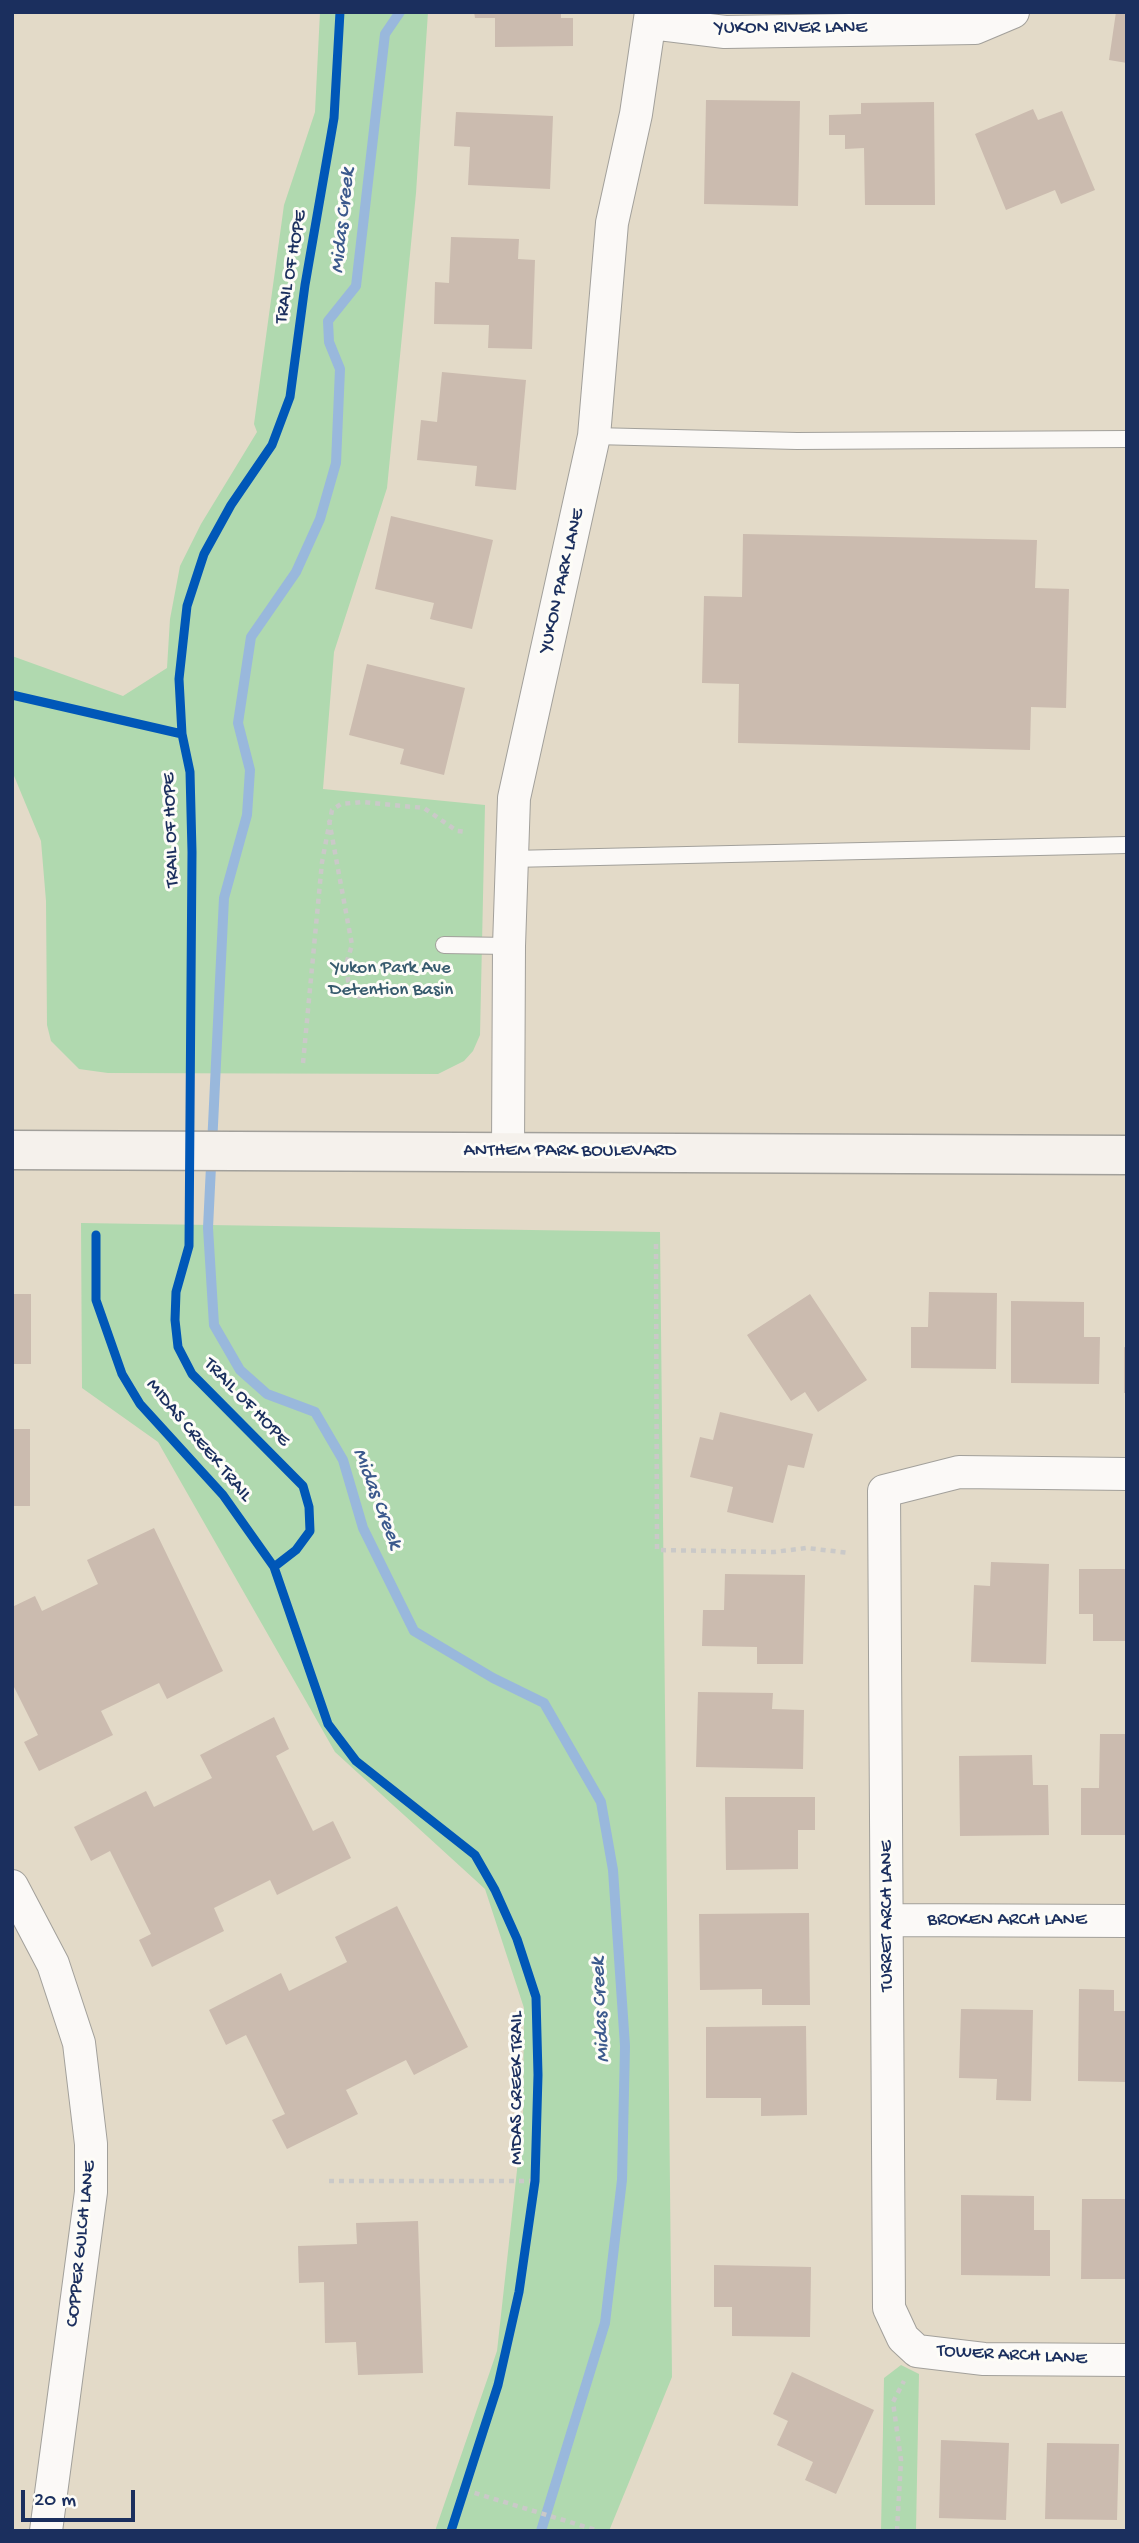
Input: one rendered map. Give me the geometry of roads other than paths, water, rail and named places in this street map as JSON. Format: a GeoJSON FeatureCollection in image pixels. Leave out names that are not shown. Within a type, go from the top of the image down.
{"type":"FeatureCollection","features":[{"type":"Feature","properties":{"kind":"main road","name":"ANTHEM PARK BOULEVARD"},"geometry":{"type":"LineString","coordinates":[[12,1150],[1127,1155]]}},
{"type":"Feature","properties":{"kind":"street","name":"YUKON RIVER LANE"},"geometry":{"type":"LineString","coordinates":[[651,18],[724,32],[975,28],[1013,12]]}},
{"type":"Feature","properties":{"kind":"street","name":"YUKON PARK LANE"},"geometry":{"type":"LineString","coordinates":[[508,1151],[509,946],[514,798],[594,436],[611,223],[636,114],[651,18]]}},
{"type":"Feature","properties":{"kind":"street","name":"TURRET ARCH LANE"},"geometry":{"type":"LineString","coordinates":[[910,2344],[889,2308],[884,1491],[960,1472],[1127,1474]]}},
{"type":"Feature","properties":{"kind":"street","name":"COPPER GULCH LANE"},"geometry":{"type":"LineString","coordinates":[[12,1886],[53,1964],[79,2043],[91,2144],[91,2192],[46,2531]]}},
{"type":"Feature","properties":{"kind":"street","name":"BROKEN ARCH LANE"},"geometry":{"type":"LineString","coordinates":[[888,1920],[1127,1921]]}},
{"type":"Feature","properties":{"kind":"street","name":"TOWER ARCH LANE"},"geometry":{"type":"LineString","coordinates":[[910,2344],[984,2359],[1127,2360]]}},
{"type":"Feature","properties":{"kind":"lane"},"geometry":{"type":"LineString","coordinates":[[594,436],[797,441],[1127,439]]}},
{"type":"Feature","properties":{"kind":"lane"},"geometry":{"type":"LineString","coordinates":[[511,859],[1127,845]]}},
{"type":"Feature","properties":{"kind":"lane"},"geometry":{"type":"LineString","coordinates":[[444,945],[509,946]]}},
{"type":"Feature","properties":{"kind":"waterway","name":"Midas Creek"},"geometry":{"type":"LineString","coordinates":[[400,12],[385,34],[356,286],[328,321],[329,342],[340,369],[336,463],[320,519],[296,572],[251,637],[238,723],[250,770],[247,815],[224,898],[208,1228],[214,1325],[240,1370],[267,1394],[315,1412],[343,1460],[363,1528],[414,1631],[493,1678],[544,1703],[601,1802],[613,1870],[625,2046],[622,2180],[605,2323],[541,2531]]}},
{"type":"Feature","properties":{"kind":"park label","name":"Yukon Park Ave Detention Basin"},"geometry":{"type":"Point","coordinates":[391,980]}}]}
